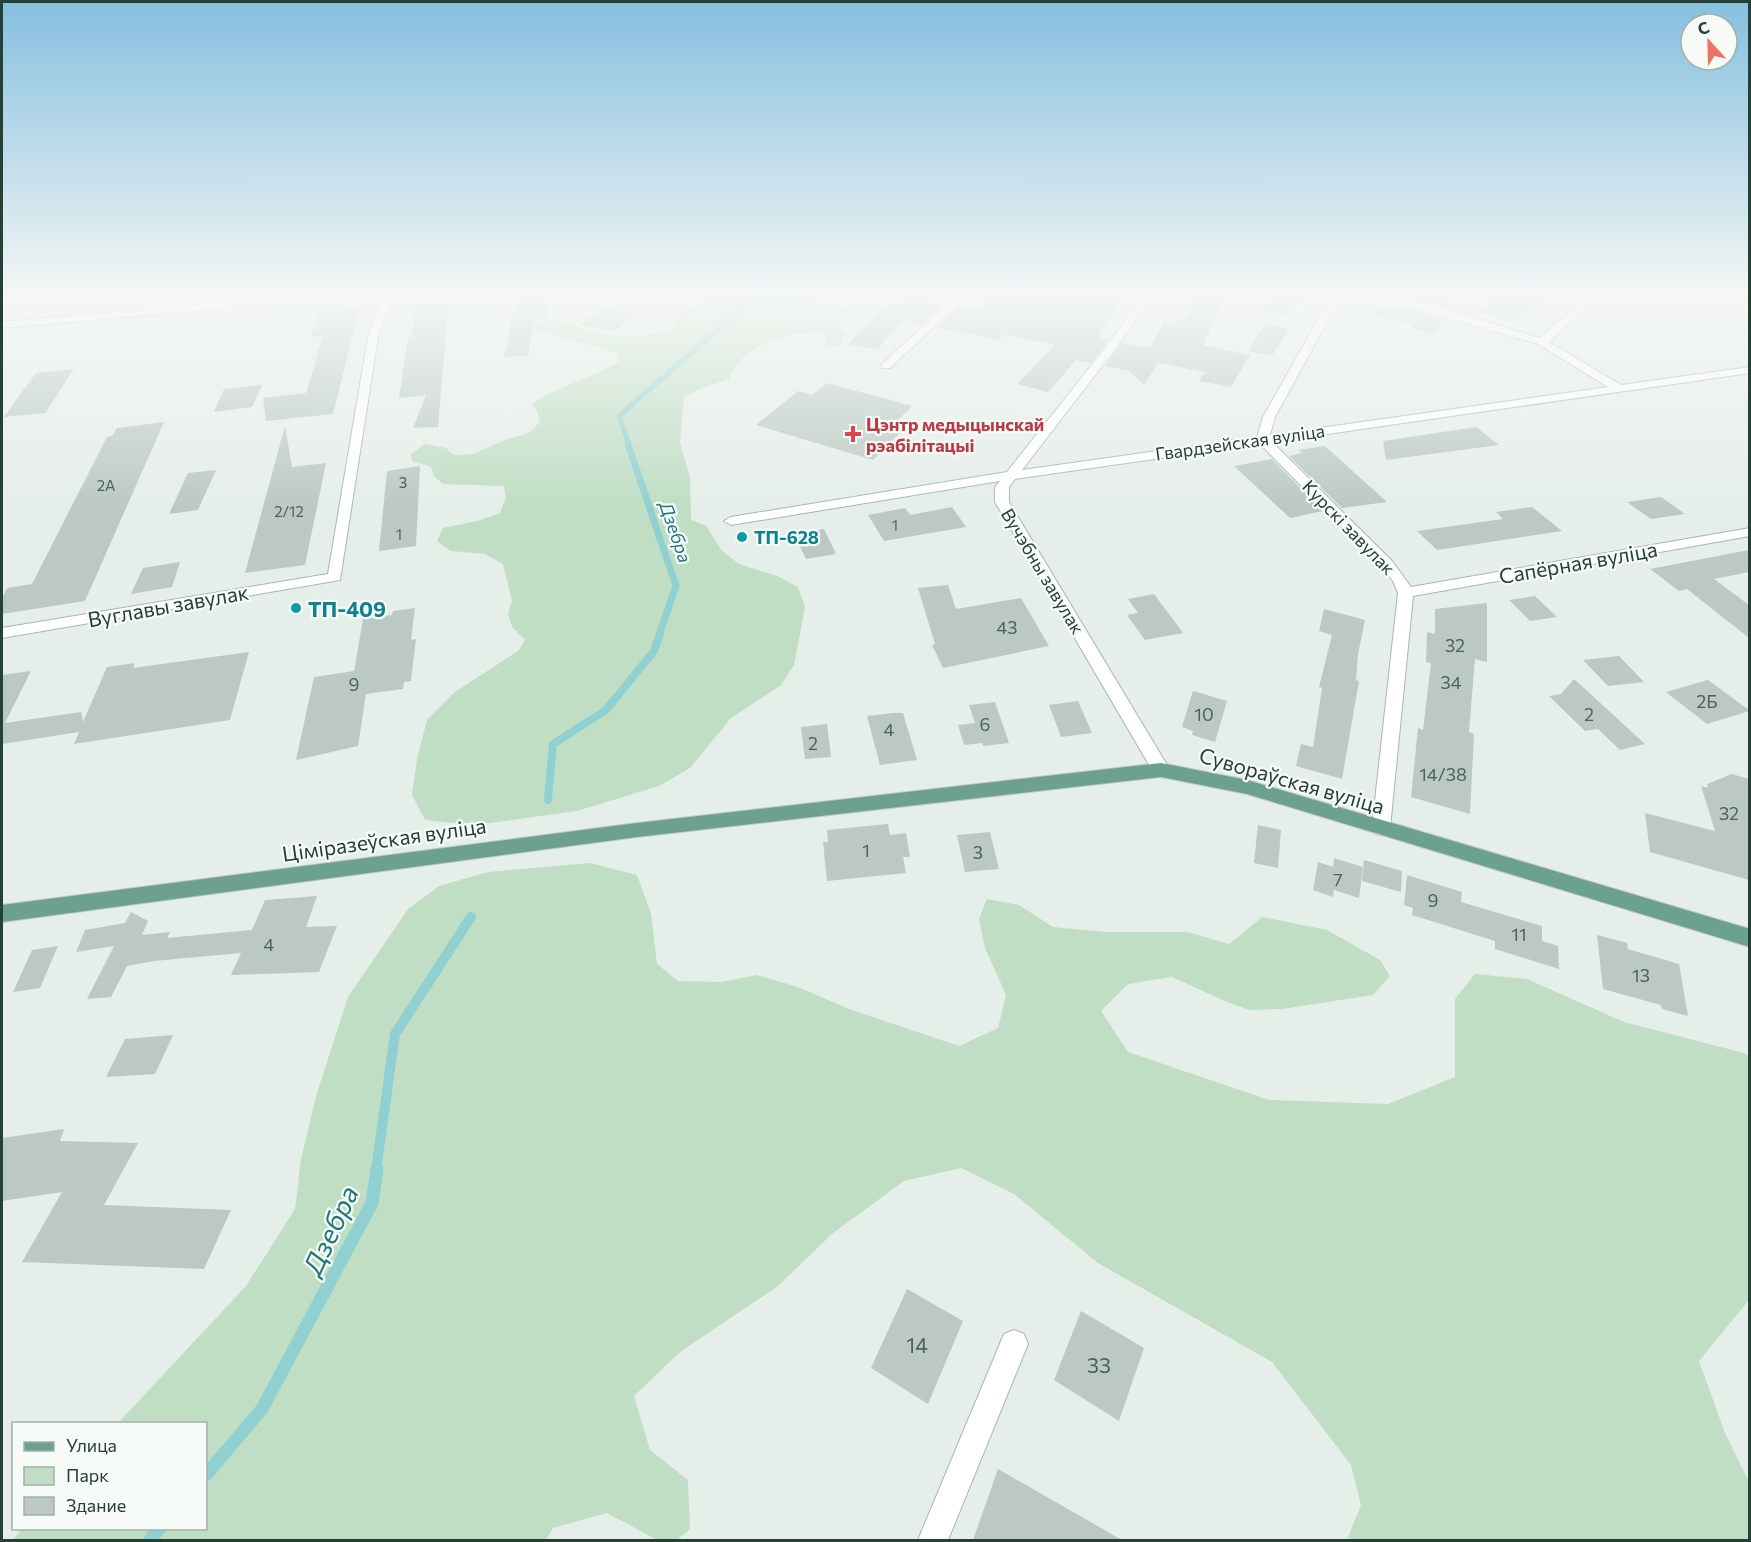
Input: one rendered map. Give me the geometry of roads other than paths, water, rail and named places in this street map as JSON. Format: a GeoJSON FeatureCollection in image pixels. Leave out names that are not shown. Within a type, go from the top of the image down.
{"type":"FeatureCollection","features":[{"type":"Feature","properties":{"kind":"main road","name":"Сувораўская вуліца"},"geometry":{"type":"LineString","coordinates":[[773,813],[1161,770],[1247,787],[1749,938]]}},
{"type":"Feature","properties":{"kind":"main road","name":"Ціміразеўская вуліца"},"geometry":{"type":"LineString","coordinates":[[2,914],[773,813]]}},
{"type":"Feature","properties":{"kind":"street","name":"Вуглавы завулак"},"geometry":{"type":"LineString","coordinates":[[2,633],[335,577],[369,365]]}},
{"type":"Feature","properties":{"kind":"street","name":"Вучэбны завулак"},"geometry":{"type":"LineString","coordinates":[[1096,365],[1002,487],[1002,502],[1161,770]]}},
{"type":"Feature","properties":{"kind":"street"},"geometry":{"type":"LineString","coordinates":[[1262,439],[1269,417],[1298,365]]}},
{"type":"Feature","properties":{"kind":"street"},"geometry":{"type":"LineString","coordinates":[[1580,365],[1620,389]]}},
{"type":"Feature","properties":{"kind":"street","name":"Гвардзейская вуліца"},"geometry":{"type":"LineString","coordinates":[[731,521],[1013,475],[1749,370]]}},
{"type":"Feature","properties":{"kind":"street","name":"Курскі завулак"},"geometry":{"type":"LineString","coordinates":[[1262,439],[1388,564],[1406,593],[1381,828]]}},
{"type":"Feature","properties":{"kind":"street","name":"Сапёрная вуліца"},"geometry":{"type":"LineString","coordinates":[[1406,593],[1749,532]]}},
{"type":"Feature","properties":{"kind":"street"},"geometry":{"type":"LineString","coordinates":[[933,1540],[1014,1344]]}},
{"type":"Feature","properties":{"kind":"waterway","name":"Дзебра"},"geometry":{"type":"LineString","coordinates":[[629,445],[619,416],[678,365]]}},
{"type":"Feature","properties":{"kind":"waterway","name":"Дзебра"},"geometry":{"type":"LineString","coordinates":[[628,444],[676,586],[659,635]]}},
{"type":"Feature","properties":{"kind":"waterway","name":"Дзебра"},"geometry":{"type":"LineString","coordinates":[[548,800],[553,744],[606,710],[654,651],[660,634]]}},
{"type":"Feature","properties":{"kind":"waterway","name":"Дзебра"},"geometry":{"type":"LineString","coordinates":[[376,1170],[395,1034],[471,917]]}},
{"type":"Feature","properties":{"kind":"waterway","name":"Дзебра"},"geometry":{"type":"LineString","coordinates":[[207,1474],[262,1409],[372,1203],[377,1169]]}},
{"type":"Feature","properties":{"kind":"waterway","name":"Дзебра"},"geometry":{"type":"LineString","coordinates":[[150,1540],[158,1530]]}},
{"type":"Feature","properties":{"kind":"place","name":"Цэнтр медыцынскай рэабілітацыі"},"geometry":{"type":"Point","coordinates":[853,434]}},
{"type":"Feature","properties":{"kind":"place","name":"ТП-628"},"geometry":{"type":"Point","coordinates":[742,537]}},
{"type":"Feature","properties":{"kind":"place","name":"ТП-409"},"geometry":{"type":"Point","coordinates":[296,608]}}]}
